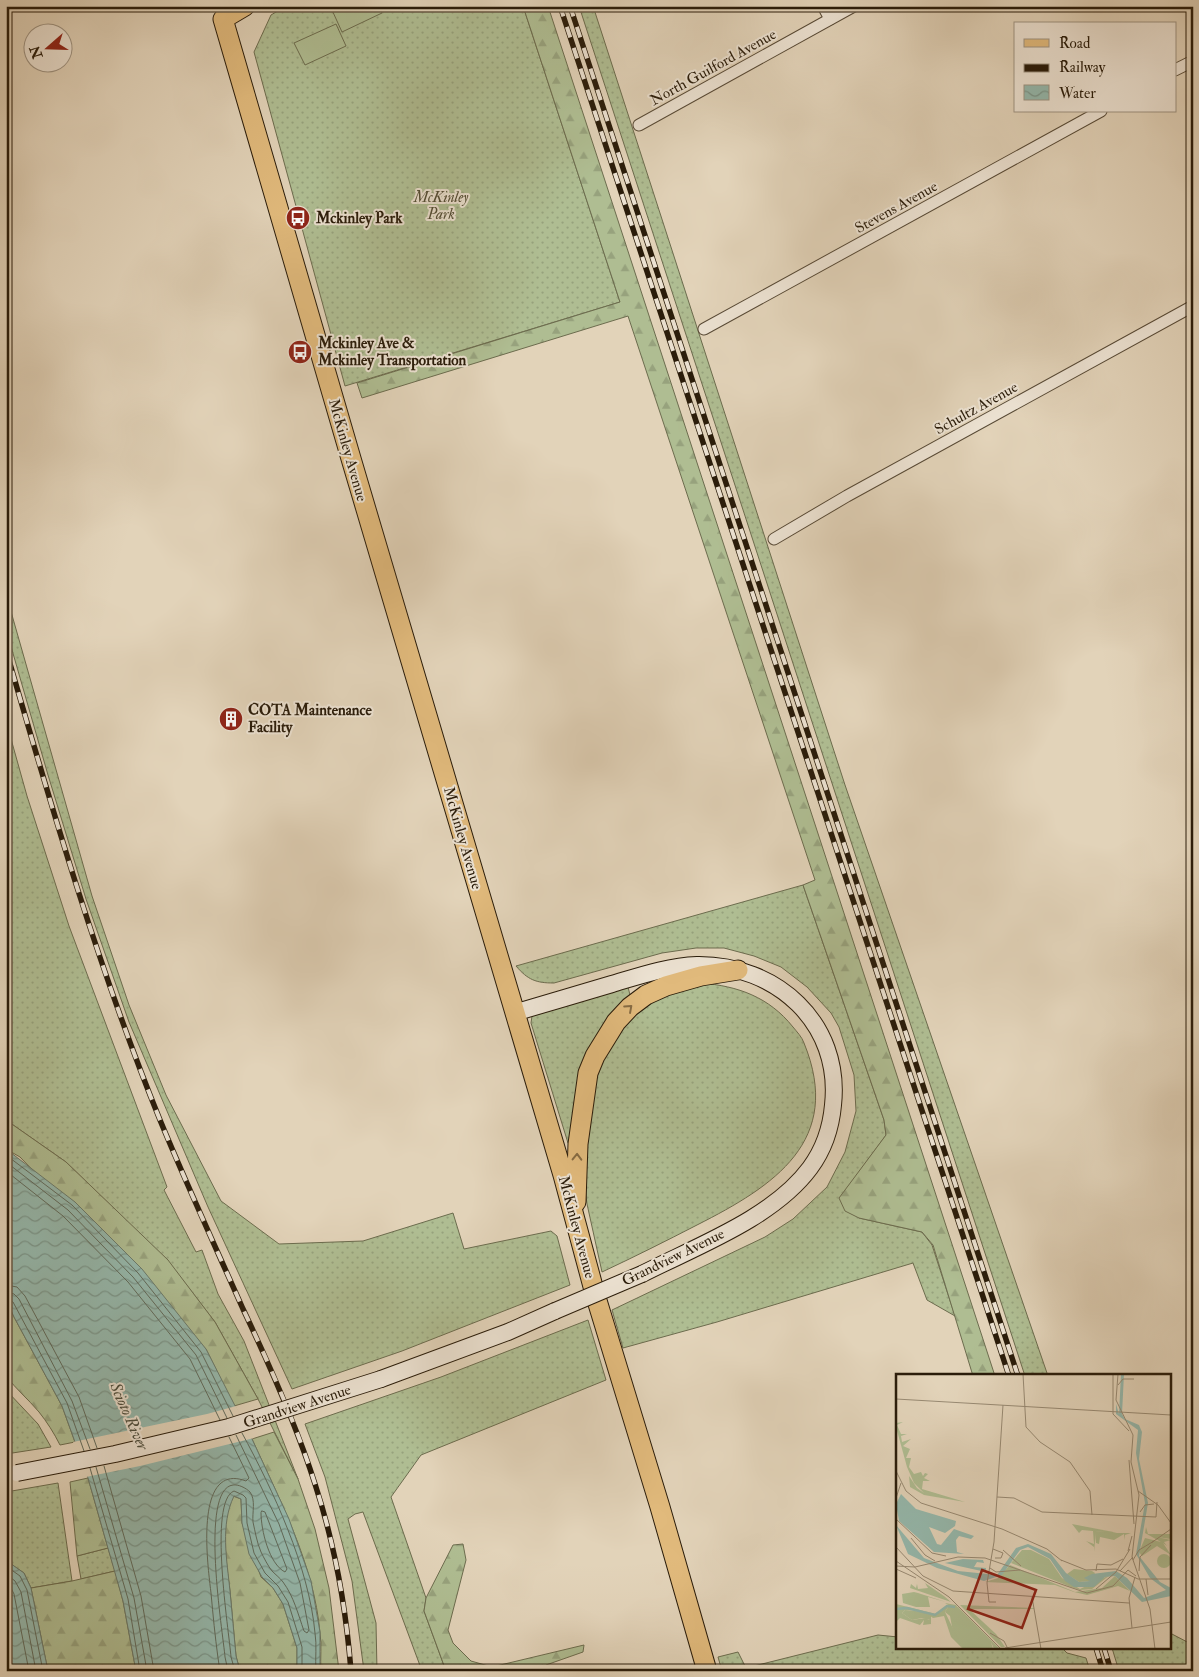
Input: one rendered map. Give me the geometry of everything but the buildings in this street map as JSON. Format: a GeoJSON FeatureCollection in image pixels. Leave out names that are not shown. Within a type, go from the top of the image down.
{"type":"FeatureCollection","features":[{"type":"Feature","properties":{"kind":"main road"},"geometry":{"type":"LineString","coordinates":[[221,12],[245,6]]}},
{"type":"Feature","properties":{"kind":"main road","name":"McKinley Avenue"},"geometry":{"type":"LineString","coordinates":[[221,12],[707,1671]]}},
{"type":"Feature","properties":{"kind":"main road","name":"Grandview Avenue"},"geometry":{"type":"LineString","coordinates":[[12,1473],[115,1454],[228,1427],[381,1379],[508,1332],[642,1274],[758,1215],[800,1180],[811,1167],[828,1136],[834,1084],[831,1064],[820,1032],[807,1013],[794,999],[765,979],[738,970],[696,965],[673,968],[514,1013]]}},
{"type":"Feature","properties":{"kind":"main road"},"geometry":{"type":"LineString","coordinates":[[576,1223],[578,1144],[585,1089],[592,1064],[604,1039],[620,1016],[646,995],[666,986],[701,976],[738,970]]}},
{"type":"Feature","properties":{"kind":"street"},"geometry":{"type":"LineString","coordinates":[[823,6],[830,20]]}},
{"type":"Feature","properties":{"kind":"street","name":"North Guilford Avenue"},"geometry":{"type":"LineString","coordinates":[[639,125],[854,6]]}},
{"type":"Feature","properties":{"kind":"street"},"geometry":{"type":"LineString","coordinates":[[1176,69],[1193,60]]}},
{"type":"Feature","properties":{"kind":"street","name":"Stevens Avenue"},"geometry":{"type":"LineString","coordinates":[[704,330],[1099,112]]}},
{"type":"Feature","properties":{"kind":"street","name":"Schultz Avenue"},"geometry":{"type":"LineString","coordinates":[[774,538],[1193,306]]}},
{"type":"Feature","properties":{"kind":"green space","name":"McKinley Park"},"geometry":{"type":"Polygon","coordinates":[[[286,6],[523,6],[620,302],[345,386],[254,52],[271,15],[286,6]]]}},
{"type":"Feature","properties":{"kind":"green space"},"geometry":{"type":"Polygon","coordinates":[[[339,6],[379,6],[382,13],[342,32],[332,10],[339,6]]]}},
{"type":"Feature","properties":{"kind":"green space"},"geometry":{"type":"Polygon","coordinates":[[[523,6],[548,6],[994,1374],[972,1374],[933,1245],[922,1232],[859,1218],[845,1211],[839,1198],[886,1135],[884,1120],[803,885],[815,880],[628,316],[362,398],[357,383],[620,302],[523,6]]]}},
{"type":"Feature","properties":{"kind":"green space"},"geometry":{"type":"Polygon","coordinates":[[[579,6],[593,6],[845,785],[1047,1374],[1024,1374],[579,6]]]}},
{"type":"Feature","properties":{"kind":"green space"},"geometry":{"type":"Polygon","coordinates":[[[336,24],[346,46],[305,65],[294,43],[336,24]]]}},
{"type":"Feature","properties":{"kind":"green space"},"geometry":{"type":"Polygon","coordinates":[[[6,594],[92,896],[129,1005],[166,1095],[221,1201],[279,1244],[363,1241],[453,1213],[464,1249],[551,1231],[557,1236],[570,1285],[402,1351],[292,1389],[208,1207],[129,1022],[86,899],[6,629],[6,594]]]}},
{"type":"Feature","properties":{"kind":"green space"},"geometry":{"type":"Polygon","coordinates":[[[6,721],[27,796],[69,926],[167,1187],[164,1190],[196,1252],[202,1250],[218,1294],[244,1341],[298,1479],[258,1399],[215,1322],[168,1261],[66,1162],[6,1120],[6,721]]]}},
{"type":"Feature","properties":{"kind":"green space"},"geometry":{"type":"Polygon","coordinates":[[[803,885],[884,1120],[886,1135],[840,1198],[859,1218],[922,1232],[932,1245],[955,1316],[927,1300],[913,1263],[623,1348],[612,1310],[765,1237],[793,1219],[827,1187],[845,1152],[856,1111],[854,1075],[839,1027],[831,1013],[807,987],[781,967],[754,956],[724,948],[696,948],[662,953],[554,983],[533,980],[524,975],[516,966],[803,885]]]}},
{"type":"Feature","properties":{"kind":"green space"},"geometry":{"type":"Polygon","coordinates":[[[701,983],[728,987],[752,995],[774,1008],[801,1037],[814,1077],[815,1107],[808,1133],[794,1156],[775,1176],[752,1194],[697,1225],[602,1272],[587,1204],[583,1172],[591,1089],[611,1035],[654,996],[701,983]]]}},
{"type":"Feature","properties":{"kind":"green space"},"geometry":{"type":"Polygon","coordinates":[[[628,987],[631,999],[615,1014],[572,1142],[568,1143],[531,1023],[532,1016],[628,987]]]}},
{"type":"Feature","properties":{"kind":"green space"},"geometry":{"type":"Polygon","coordinates":[[[6,1120],[66,1162],[168,1260],[215,1322],[258,1399],[234,1406],[206,1349],[20,1157],[6,1149],[6,1120]]]}},
{"type":"Feature","properties":{"kind":"green space"},"geometry":{"type":"Polygon","coordinates":[[[6,1299],[62,1406],[75,1442],[60,1445],[39,1412],[6,1376],[6,1299]]]}},
{"type":"Feature","properties":{"kind":"green space"},"geometry":{"type":"Polygon","coordinates":[[[588,1320],[606,1380],[421,1455],[391,1497],[426,1598],[424,1611],[446,1671],[422,1671],[363,1512],[355,1514],[348,1519],[376,1623],[377,1671],[364,1671],[352,1581],[325,1477],[305,1424],[441,1377],[588,1320]]]}},
{"type":"Feature","properties":{"kind":"green space"},"geometry":{"type":"Polygon","coordinates":[[[6,1390],[38,1424],[51,1447],[6,1454],[6,1390]]]}},
{"type":"Feature","properties":{"kind":"green space"},"geometry":{"type":"Polygon","coordinates":[[[274,1432],[298,1479],[315,1529],[329,1588],[339,1671],[321,1671],[321,1638],[317,1607],[311,1582],[294,1533],[252,1439],[274,1432]]]}},
{"type":"Feature","properties":{"kind":"green space"},"geometry":{"type":"Polygon","coordinates":[[[88,1478],[108,1548],[77,1556],[70,1482],[88,1478]]]}},
{"type":"Feature","properties":{"kind":"green space"},"geometry":{"type":"Polygon","coordinates":[[[58,1483],[72,1581],[31,1588],[24,1573],[6,1561],[6,1492],[58,1483]]]}},
{"type":"Feature","properties":{"kind":"green space"},"geometry":{"type":"Polygon","coordinates":[[[233,1496],[241,1499],[242,1523],[261,1577],[273,1588],[283,1604],[297,1648],[297,1671],[240,1671],[236,1656],[225,1543],[226,1519],[233,1496]]]}},
{"type":"Feature","properties":{"kind":"green space"},"geometry":{"type":"Polygon","coordinates":[[[463,1544],[466,1560],[448,1630],[453,1643],[471,1661],[492,1667],[584,1645],[583,1652],[546,1665],[544,1671],[446,1671],[424,1611],[426,1598],[453,1545],[463,1544]]]}},
{"type":"Feature","properties":{"kind":"green space"},"geometry":{"type":"Polygon","coordinates":[[[108,1548],[115,1571],[81,1579],[77,1556],[108,1548]]]}},
{"type":"Feature","properties":{"kind":"green space"},"geometry":{"type":"Polygon","coordinates":[[[115,1571],[123,1601],[136,1671],[48,1671],[31,1588],[115,1571]]]}},
{"type":"Feature","properties":{"kind":"green space"},"geometry":{"type":"Polygon","coordinates":[[[1172,1634],[1193,1645],[1193,1671],[1119,1671],[1113,1650],[1172,1650],[1172,1634]]]}},
{"type":"Feature","properties":{"kind":"green space"},"geometry":{"type":"Polygon","coordinates":[[[878,1635],[896,1637],[896,1650],[1064,1650],[1067,1653],[1086,1658],[1090,1671],[722,1671],[718,1657],[738,1652],[746,1668],[878,1635]]]}},
{"type":"Feature","properties":{"kind":"water","name":"Scioto River"},"geometry":{"type":"Polygon","coordinates":[[[6,1149],[75,1202],[142,1269],[206,1349],[252,1439],[289,1519],[311,1581],[320,1632],[320,1671],[297,1671],[297,1648],[283,1604],[273,1588],[262,1577],[249,1554],[242,1523],[241,1499],[234,1496],[227,1519],[226,1555],[236,1656],[240,1671],[136,1671],[123,1601],[88,1478],[62,1406],[6,1299],[6,1149]]]}},
{"type":"Feature","properties":{"kind":"water"},"geometry":{"type":"Polygon","coordinates":[[[7,1561],[24,1573],[31,1588],[48,1671],[6,1671],[7,1561]]]}},
{"type":"Feature","properties":{"kind":"pier"},"geometry":{"type":"Polygon","coordinates":[[[236,1406],[254,1438],[140,1466],[86,1477],[73,1442],[207,1414],[236,1406]]]}},
{"type":"Feature","properties":{"kind":"railway"},"geometry":{"type":"LineString","coordinates":[[560,6],[1008,1374]]}},
{"type":"Feature","properties":{"kind":"railway"},"geometry":{"type":"LineString","coordinates":[[570,6],[1017,1374]]}},
{"type":"Feature","properties":{"kind":"railway"},"geometry":{"type":"LineString","coordinates":[[6,650],[77,887],[137,1062],[180,1167],[282,1395],[308,1462],[334,1553],[343,1600],[351,1671]]}},
{"type":"Feature","properties":{"kind":"railway"},"geometry":{"type":"LineString","coordinates":[[1097,1650],[1103,1671]]}},
{"type":"Feature","properties":{"kind":"railway"},"geometry":{"type":"LineString","coordinates":[[1105,1650],[1111,1671]]}},
{"type":"Feature","properties":{"kind":"place","name":"Mckinley Park"},"geometry":{"type":"Point","coordinates":[298,218]}},
{"type":"Feature","properties":{"kind":"place","name":"Mckinley Ave & Mckinley Transportation"},"geometry":{"type":"Point","coordinates":[300,352]}},
{"type":"Feature","properties":{"kind":"place","name":"COTA Maintenance Facility"},"geometry":{"type":"Point","coordinates":[231,719]}}]}
